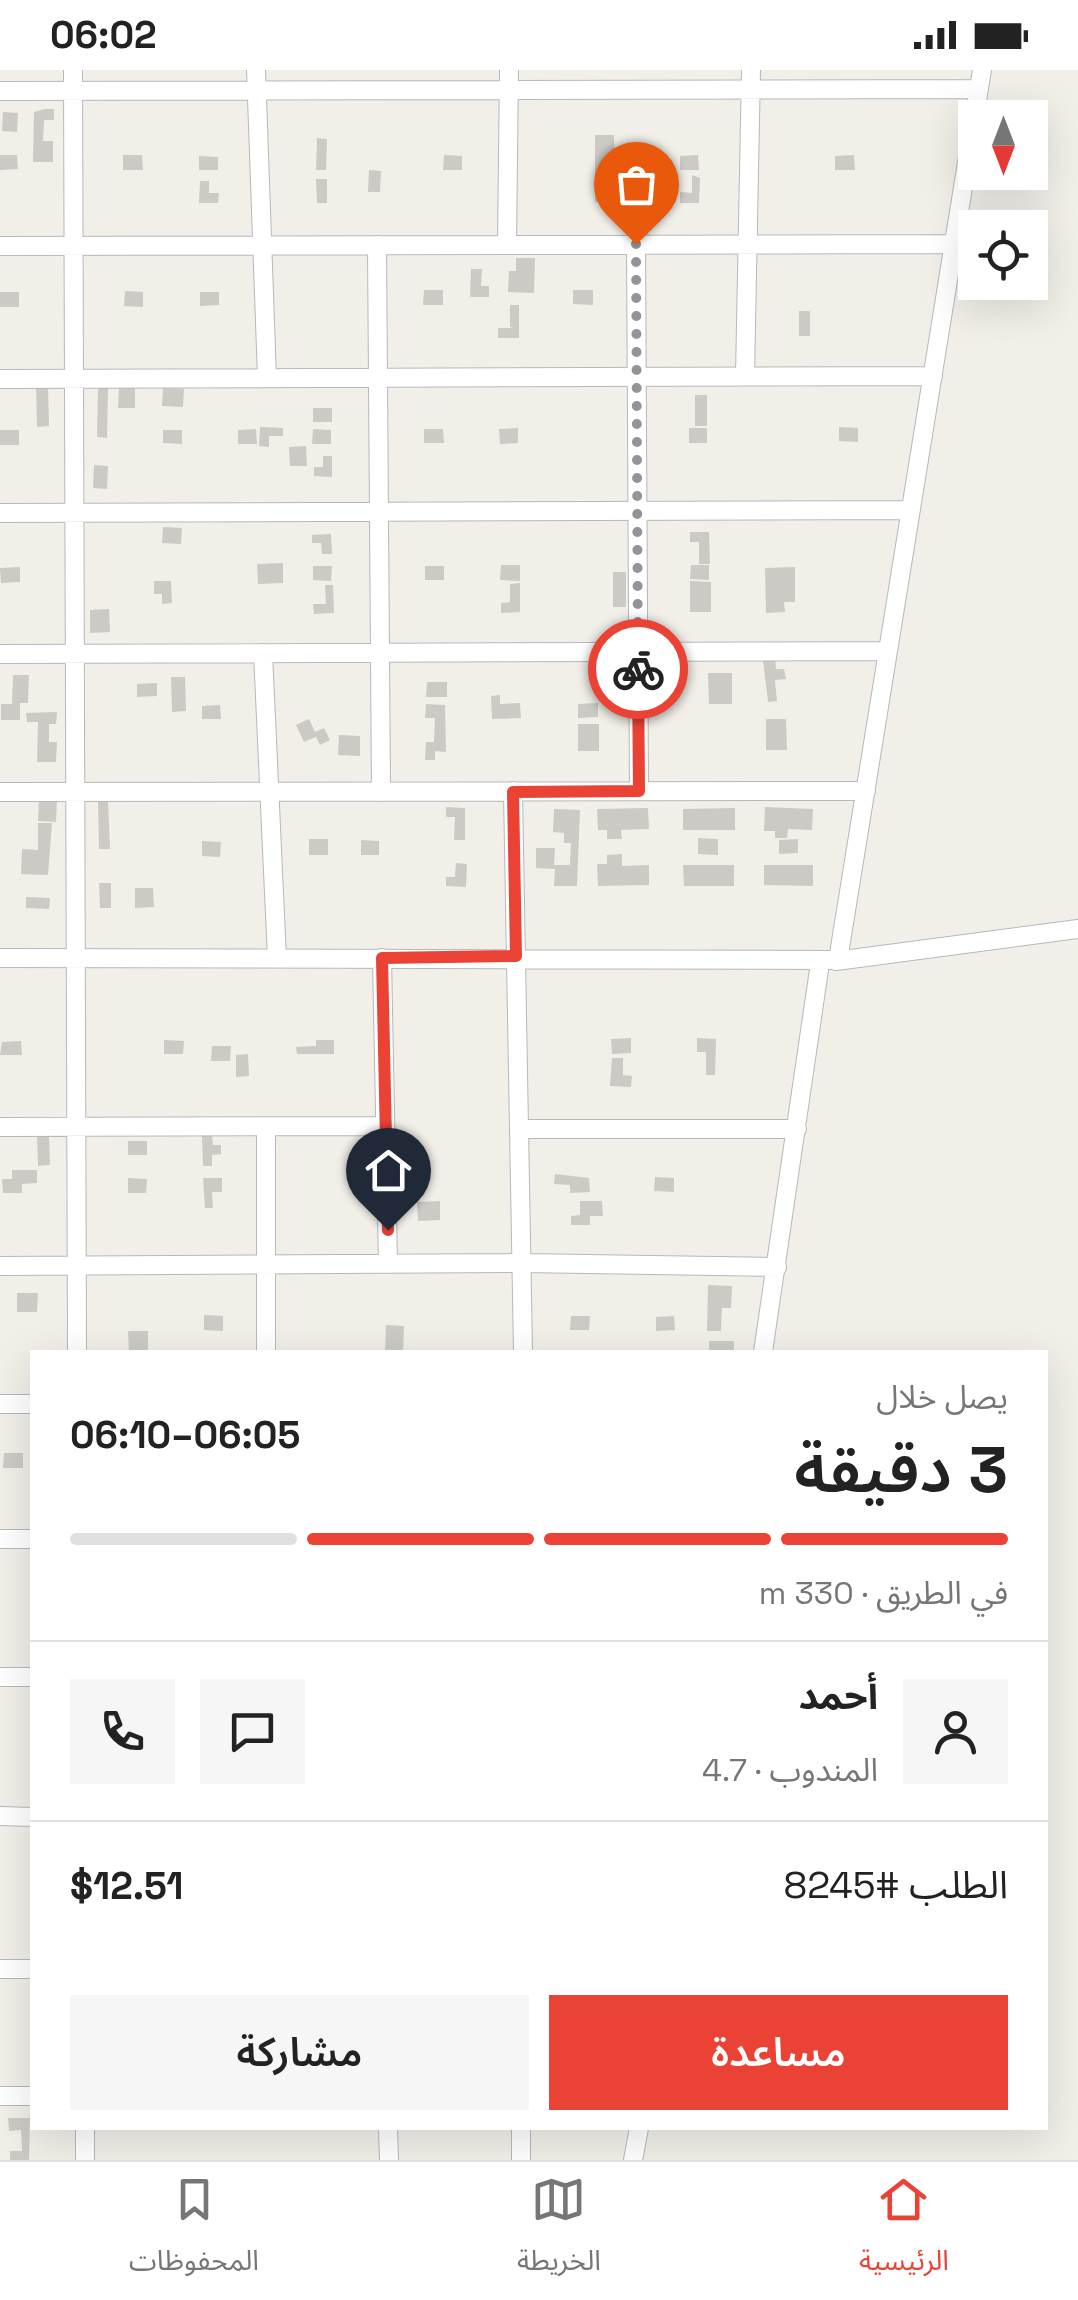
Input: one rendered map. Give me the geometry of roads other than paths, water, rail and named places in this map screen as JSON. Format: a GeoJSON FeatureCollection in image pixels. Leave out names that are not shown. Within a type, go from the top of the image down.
{"type":"FeatureCollection","features":[{"type":"Feature","properties":{"kind":"street"},"geometry":{"type":"LineString","coordinates":[[73,70],[76,1350]]}},
{"type":"Feature","properties":{"kind":"street"},"geometry":{"type":"LineString","coordinates":[[256,70],[267,378]]}},
{"type":"Feature","properties":{"kind":"street"},"geometry":{"type":"LineString","coordinates":[[507,245],[509,70]]}},
{"type":"Feature","properties":{"kind":"street"},"geometry":{"type":"LineString","coordinates":[[0,91],[509,90],[752,80],[981,80],[866,791],[828,962],[797,1130],[763,1350]]}},
{"type":"Feature","properties":{"kind":"street"},"geometry":{"type":"LineString","coordinates":[[745,376],[752,80]]}},
{"type":"Feature","properties":{"kind":"street"},"geometry":{"type":"LineString","coordinates":[[636,244],[639,791]]}},
{"type":"Feature","properties":{"kind":"street"},"geometry":{"type":"LineString","coordinates":[[0,246],[954,244]]}},
{"type":"Feature","properties":{"kind":"street"},"geometry":{"type":"LineString","coordinates":[[376,245],[381,792]]}},
{"type":"Feature","properties":{"kind":"street"},"geometry":{"type":"LineString","coordinates":[[0,379],[933,376]]}},
{"type":"Feature","properties":{"kind":"street"},"geometry":{"type":"LineString","coordinates":[[0,512],[911,510]]}},
{"type":"Feature","properties":{"kind":"street"},"geometry":{"type":"LineString","coordinates":[[0,654],[888,651]]}},
{"type":"Feature","properties":{"kind":"street"},"geometry":{"type":"LineString","coordinates":[[264,652],[277,958]]}},
{"type":"Feature","properties":{"kind":"street"},"geometry":{"type":"LineString","coordinates":[[0,792],[866,791]]}},
{"type":"Feature","properties":{"kind":"street"},"geometry":{"type":"LineString","coordinates":[[513,792],[523,1350]]}},
{"type":"Feature","properties":{"kind":"street"},"geometry":{"type":"LineString","coordinates":[[0,958],[516,956],[828,962],[1078,929]]}},
{"type":"Feature","properties":{"kind":"street"},"geometry":{"type":"LineString","coordinates":[[382,958],[388,1264]]}},
{"type":"Feature","properties":{"kind":"street"},"geometry":{"type":"LineString","coordinates":[[0,1128],[386,1126]]}},
{"type":"Feature","properties":{"kind":"street"},"geometry":{"type":"LineString","coordinates":[[266,1127],[266,1350]]}},
{"type":"Feature","properties":{"kind":"street"},"geometry":{"type":"LineString","coordinates":[[521,1130],[797,1130]]}},
{"type":"Feature","properties":{"kind":"street"},"geometry":{"type":"LineString","coordinates":[[0,1266],[522,1263],[777,1267]]}},
{"type":"Feature","properties":{"kind":"street"},"geometry":{"type":"LineString","coordinates":[[0,1404],[30,1404]]}},
{"type":"Feature","properties":{"kind":"street"},"geometry":{"type":"LineString","coordinates":[[0,1539],[30,1539]]}},
{"type":"Feature","properties":{"kind":"street"},"geometry":{"type":"LineString","coordinates":[[0,1677],[30,1677]]}},
{"type":"Feature","properties":{"kind":"street"},"geometry":{"type":"LineString","coordinates":[[0,1816],[30,1816]]}},
{"type":"Feature","properties":{"kind":"street"},"geometry":{"type":"LineString","coordinates":[[0,1969],[30,1969]]}},
{"type":"Feature","properties":{"kind":"street"},"geometry":{"type":"LineString","coordinates":[[0,2096],[30,2096]]}},
{"type":"Feature","properties":{"kind":"street"},"geometry":{"type":"LineString","coordinates":[[85,2130],[85,2160]]}},
{"type":"Feature","properties":{"kind":"street"},"geometry":{"type":"LineString","coordinates":[[388,2130],[388,2160]]}},
{"type":"Feature","properties":{"kind":"street"},"geometry":{"type":"LineString","coordinates":[[521,2130],[521,2160]]}},
{"type":"Feature","properties":{"kind":"street"},"geometry":{"type":"LineString","coordinates":[[633,2160],[639,2130]]}}]}
